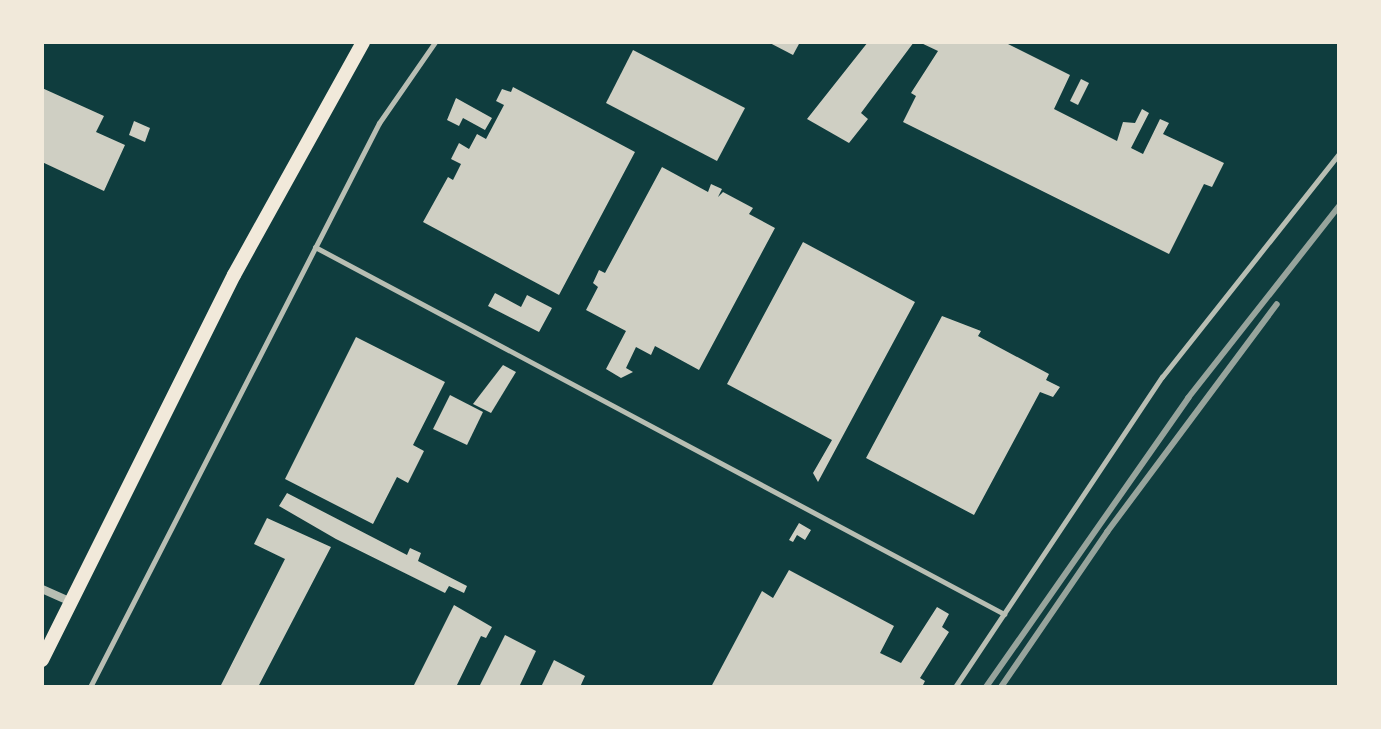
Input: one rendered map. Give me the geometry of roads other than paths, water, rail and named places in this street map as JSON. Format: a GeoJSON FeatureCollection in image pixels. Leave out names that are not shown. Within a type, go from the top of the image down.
{"type":"FeatureCollection","features":[{"type":"Feature","properties":{"kind":"main road"},"geometry":{"type":"LineString","coordinates":[[42,660],[234,275],[363,42]]}},
{"type":"Feature","properties":{"kind":"street"},"geometry":{"type":"LineString","coordinates":[[42,589],[71,602]]}},
{"type":"Feature","properties":{"kind":"lane"},"geometry":{"type":"LineString","coordinates":[[90,687],[379,123],[435,42]]}},
{"type":"Feature","properties":{"kind":"lane"},"geometry":{"type":"LineString","coordinates":[[955,687],[1162,377],[1339,154]]}},
{"type":"Feature","properties":{"kind":"lane"},"geometry":{"type":"LineString","coordinates":[[315,247],[1004,614]]}},
{"type":"Feature","properties":{"kind":"railway"},"geometry":{"type":"LineString","coordinates":[[986,687],[1188,398],[1339,206]]}},
{"type":"Feature","properties":{"kind":"railway"},"geometry":{"type":"LineString","coordinates":[[1001,687],[1107,532],[1277,304]]}}]}
